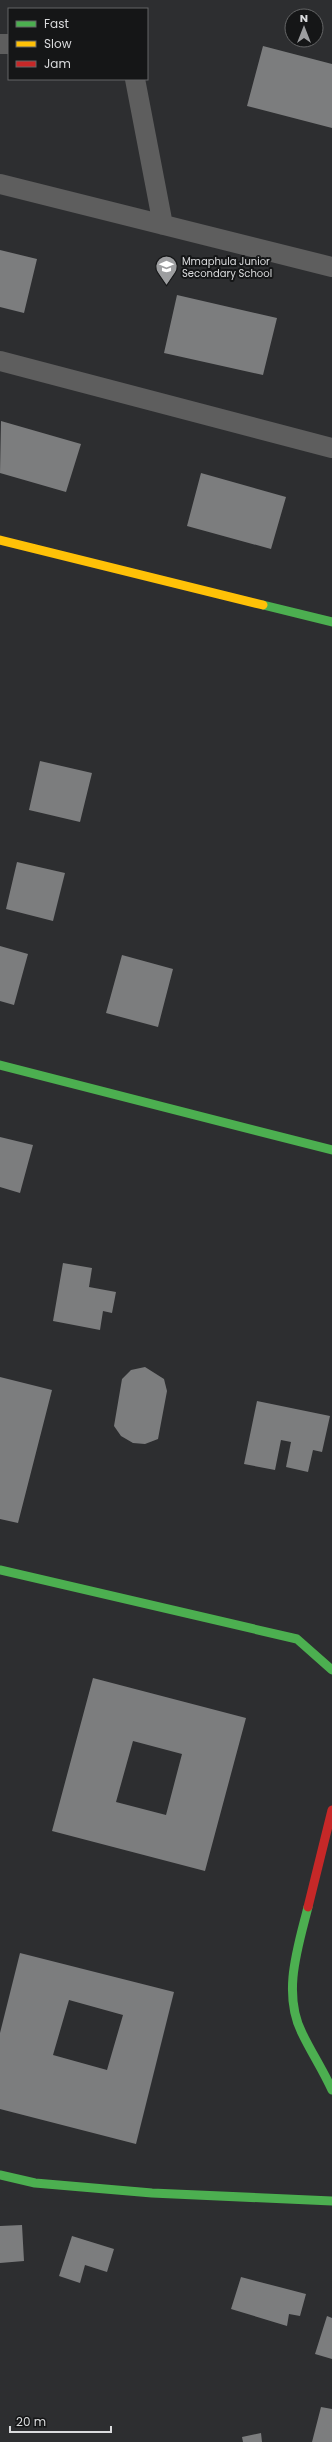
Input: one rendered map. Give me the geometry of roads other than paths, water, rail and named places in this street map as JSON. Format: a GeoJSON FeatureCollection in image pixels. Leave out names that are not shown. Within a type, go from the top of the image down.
{"type":"FeatureCollection","features":[{"type":"Feature","properties":{"kind":"street"},"geometry":{"type":"LineString","coordinates":[[0,540],[332,622]]}},
{"type":"Feature","properties":{"kind":"street"},"geometry":{"type":"LineString","coordinates":[[0,1065],[332,1150]]}},
{"type":"Feature","properties":{"kind":"street"},"geometry":{"type":"LineString","coordinates":[[0,1570],[296,1639],[332,1670]]}},
{"type":"Feature","properties":{"kind":"street"},"geometry":{"type":"LineString","coordinates":[[332,1810],[294,1963],[292,1998],[301,2032],[320,2064],[332,2090]]}},
{"type":"Feature","properties":{"kind":"street"},"geometry":{"type":"LineString","coordinates":[[0,2175],[35,2183],[152,2193],[332,2201]]}},
{"type":"Feature","properties":{"kind":"lane"},"geometry":{"type":"LineString","coordinates":[[136,80],[163,224]]}},
{"type":"Feature","properties":{"kind":"lane"},"geometry":{"type":"LineString","coordinates":[[0,184],[332,267]]}},
{"type":"Feature","properties":{"kind":"lane"},"geometry":{"type":"LineString","coordinates":[[0,361],[332,448]]}},
{"type":"Feature","properties":{"kind":"place","name":"Mmaphula Junior Secondary School"},"geometry":{"type":"Point","coordinates":[166,286]}}]}
